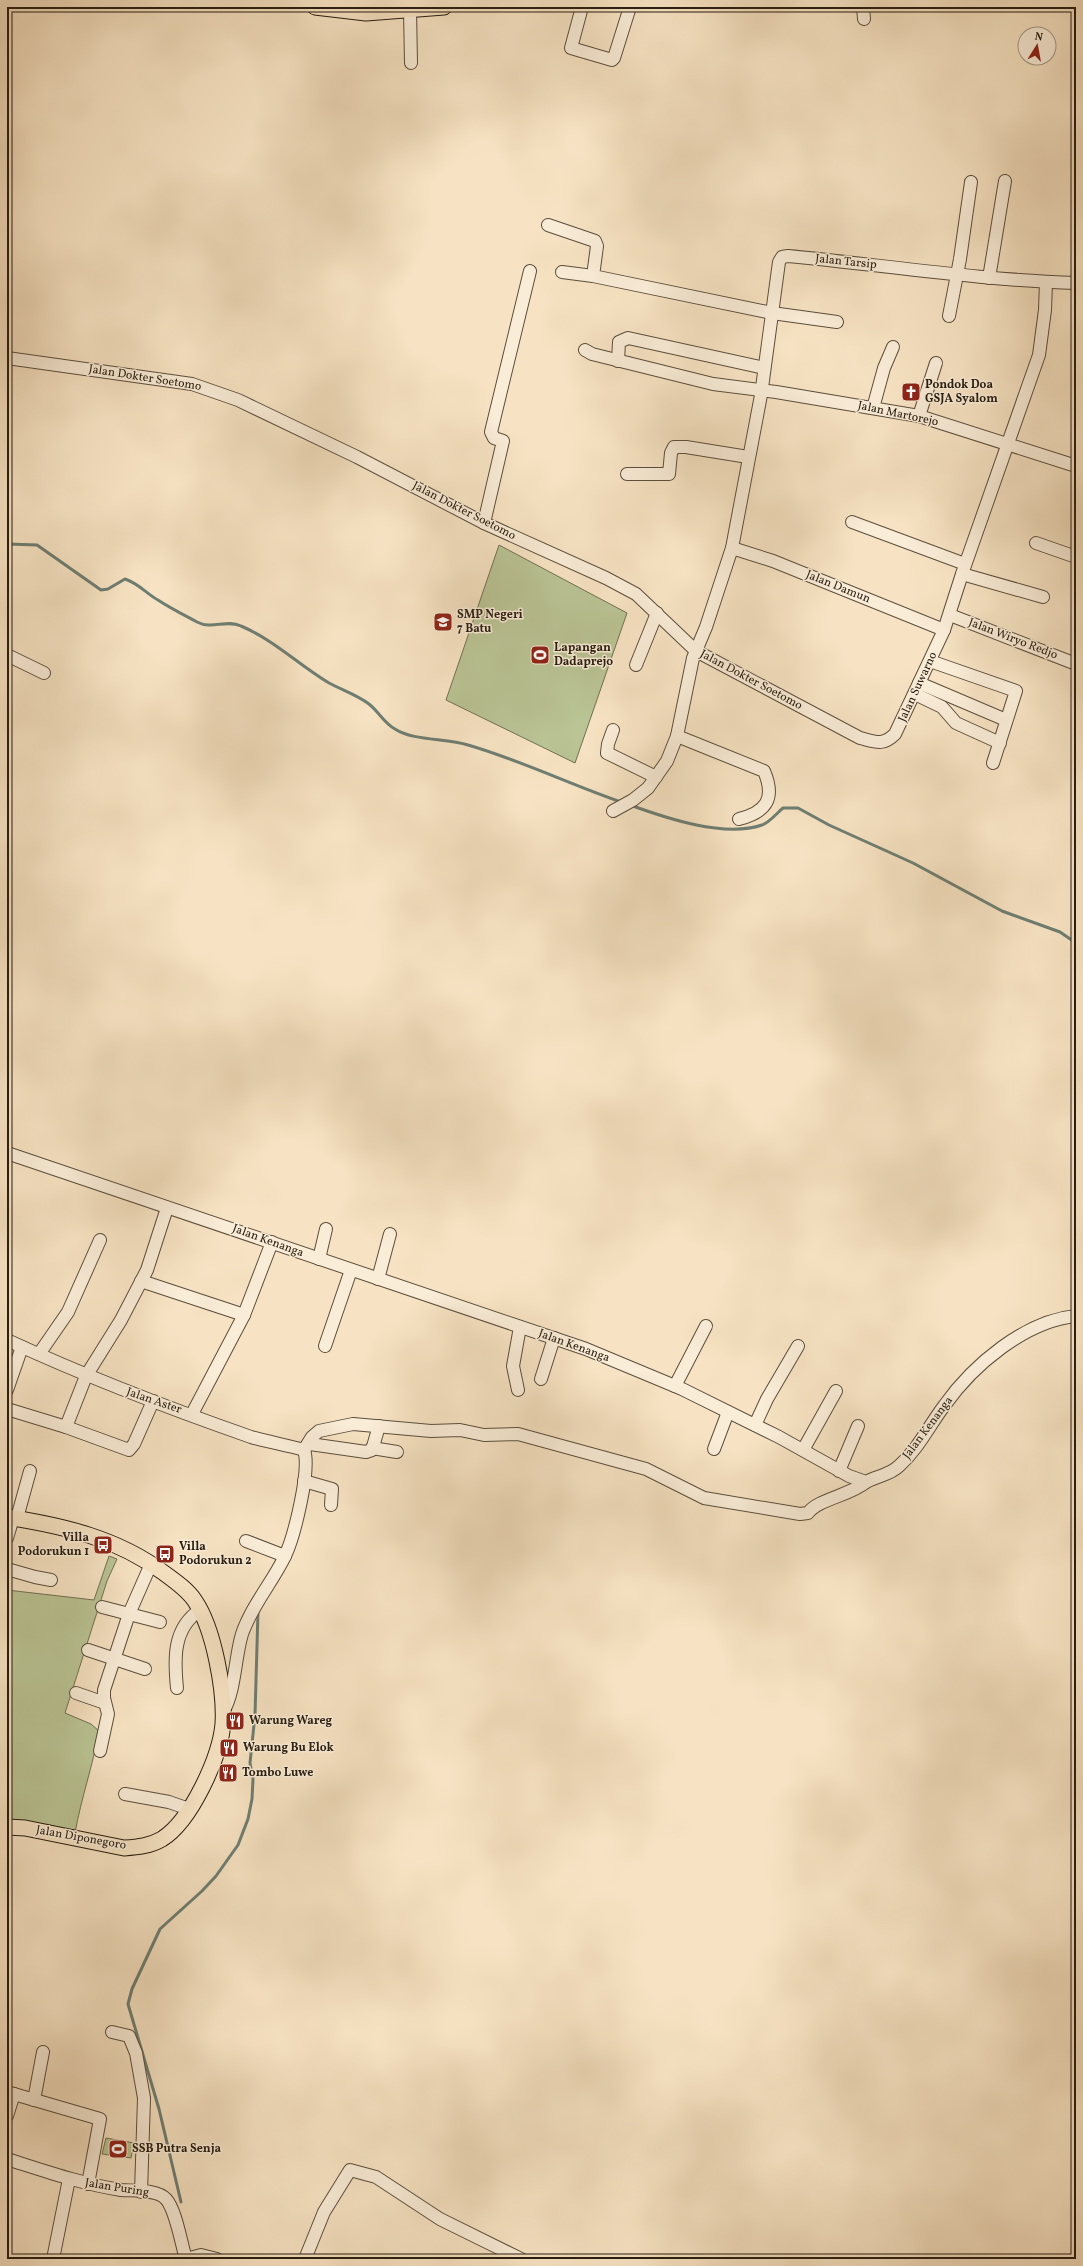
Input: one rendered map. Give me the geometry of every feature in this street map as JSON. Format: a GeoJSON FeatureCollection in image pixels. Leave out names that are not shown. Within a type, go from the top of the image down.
{"type":"FeatureCollection","features":[{"type":"Feature","properties":{"kind":"main road"},"geometry":{"type":"LineString","coordinates":[[315,7],[366,13],[444,7]]}},
{"type":"Feature","properties":{"kind":"main road","name":"Jalan Diponegoro"},"geometry":{"type":"LineString","coordinates":[[7,1827],[25,1828],[112,1846],[138,1847],[156,1842],[167,1836],[189,1809],[205,1781],[216,1758],[222,1731],[223,1713],[217,1657],[200,1610],[187,1592],[151,1564],[102,1538],[70,1528],[12,1518]]}},
{"type":"Feature","properties":{"kind":"street"},"geometry":{"type":"LineString","coordinates":[[582,7],[571,48],[612,60],[614,58],[630,7]]}},
{"type":"Feature","properties":{"kind":"street"},"geometry":{"type":"LineString","coordinates":[[410,10],[412,63]]}},
{"type":"Feature","properties":{"kind":"street"},"geometry":{"type":"LineString","coordinates":[[989,278],[1005,181]]}},
{"type":"Feature","properties":{"kind":"street"},"geometry":{"type":"LineString","coordinates":[[949,316],[971,182]]}},
{"type":"Feature","properties":{"kind":"street"},"geometry":{"type":"LineString","coordinates":[[548,225],[595,241],[597,246],[593,276]]}},
{"type":"Feature","properties":{"kind":"street","name":"Jalan Tarsip"},"geometry":{"type":"LineString","coordinates":[[617,809],[633,800],[648,788],[667,761],[678,736],[688,677],[732,548],[748,457],[762,391],[779,262],[782,257],[788,256],[989,278],[1076,283]]}},
{"type":"Feature","properties":{"kind":"street"},"geometry":{"type":"LineString","coordinates":[[484,523],[503,441],[494,438],[491,432],[530,271]]}},
{"type":"Feature","properties":{"kind":"street"},"geometry":{"type":"LineString","coordinates":[[562,272],[593,276],[772,313],[837,322]]}},
{"type":"Feature","properties":{"kind":"street"},"geometry":{"type":"LineString","coordinates":[[1008,446],[1039,355],[1045,310],[1046,282]]}},
{"type":"Feature","properties":{"kind":"street"},"geometry":{"type":"LineString","coordinates":[[618,361],[619,342],[628,338],[764,368]]}},
{"type":"Feature","properties":{"kind":"street"},"geometry":{"type":"LineString","coordinates":[[873,408],[884,368],[893,347]]}},
{"type":"Feature","properties":{"kind":"street","name":"Jalan Martorejo"},"geometry":{"type":"LineString","coordinates":[[585,350],[618,361],[713,384],[919,416],[1008,446],[1076,466]]}},
{"type":"Feature","properties":{"kind":"street","name":"Jalan Dokter Soetomo"},"geometry":{"type":"LineString","coordinates":[[7,358],[192,384],[219,392],[357,456],[484,523],[618,584],[636,594],[696,651],[860,738],[879,742],[888,741]]}},
{"type":"Feature","properties":{"kind":"street"},"geometry":{"type":"LineString","coordinates":[[919,416],[936,364]]}},
{"type":"Feature","properties":{"kind":"street","name":"Jalan Suwarno"},"geometry":{"type":"LineString","coordinates":[[888,741],[895,734],[944,630],[1008,446]]}},
{"type":"Feature","properties":{"kind":"street"},"geometry":{"type":"LineString","coordinates":[[626,474],[669,474],[671,453],[674,447],[686,447],[748,457]]}},
{"type":"Feature","properties":{"kind":"street"},"geometry":{"type":"LineString","coordinates":[[852,522],[964,569],[1043,597]]}},
{"type":"Feature","properties":{"kind":"street"},"geometry":{"type":"LineString","coordinates":[[1036,543],[1076,557]]}},
{"type":"Feature","properties":{"kind":"street","name":"Jalan Damun"},"geometry":{"type":"LineString","coordinates":[[732,548],[773,560],[944,630]]}},
{"type":"Feature","properties":{"kind":"street"},"geometry":{"type":"LineString","coordinates":[[636,665],[657,613]]}},
{"type":"Feature","properties":{"kind":"street","name":"Jalan Wiryo Redjo"},"geometry":{"type":"LineString","coordinates":[[950,615],[1076,664]]}},
{"type":"Feature","properties":{"kind":"street"},"geometry":{"type":"LineString","coordinates":[[7,655],[44,672]]}},
{"type":"Feature","properties":{"kind":"street"},"geometry":{"type":"LineString","coordinates":[[930,661],[1014,689],[1017,694],[1006,720],[1000,743],[992,763]]}},
{"type":"Feature","properties":{"kind":"street"},"geometry":{"type":"LineString","coordinates":[[917,689],[1006,720]]}},
{"type":"Feature","properties":{"kind":"street"},"geometry":{"type":"LineString","coordinates":[[917,689],[942,707],[956,723],[1000,743]]}},
{"type":"Feature","properties":{"kind":"street"},"geometry":{"type":"LineString","coordinates":[[613,730],[608,744],[608,753],[611,757],[656,777]]}},
{"type":"Feature","properties":{"kind":"street"},"geometry":{"type":"LineString","coordinates":[[678,736],[764,771],[768,780],[769,790],[765,806],[756,815],[739,819]]}},
{"type":"Feature","properties":{"kind":"street","name":"Jalan Kenanga"},"geometry":{"type":"LineString","coordinates":[[7,1153],[62,1170],[166,1208],[272,1242],[351,1270],[586,1348],[675,1386],[804,1450],[839,1471],[866,1482],[890,1472],[908,1458],[944,1405],[994,1353],[1017,1338],[1047,1322],[1076,1316]]}},
{"type":"Feature","properties":{"kind":"street"},"geometry":{"type":"LineString","coordinates":[[66,1427],[86,1376],[121,1320],[141,1282],[149,1264],[166,1208]]}},
{"type":"Feature","properties":{"kind":"street"},"geometry":{"type":"LineString","coordinates":[[319,1259],[326,1229]]}},
{"type":"Feature","properties":{"kind":"street"},"geometry":{"type":"LineString","coordinates":[[378,1279],[390,1234]]}},
{"type":"Feature","properties":{"kind":"street"},"geometry":{"type":"LineString","coordinates":[[39,1354],[68,1312],[100,1240]]}},
{"type":"Feature","properties":{"kind":"street"},"geometry":{"type":"LineString","coordinates":[[192,1414],[244,1315],[272,1242]]}},
{"type":"Feature","properties":{"kind":"street"},"geometry":{"type":"LineString","coordinates":[[325,1346],[351,1270]]}},
{"type":"Feature","properties":{"kind":"street"},"geometry":{"type":"LineString","coordinates":[[141,1282],[244,1315]]}},
{"type":"Feature","properties":{"kind":"street"},"geometry":{"type":"LineString","coordinates":[[675,1386],[706,1326]]}},
{"type":"Feature","properties":{"kind":"street"},"geometry":{"type":"LineString","coordinates":[[518,1390],[513,1366],[516,1342],[520,1327]]}},
{"type":"Feature","properties":{"kind":"street"},"geometry":{"type":"LineString","coordinates":[[541,1379],[554,1338]]}},
{"type":"Feature","properties":{"kind":"street","name":"Jalan Aster"},"geometry":{"type":"LineString","coordinates":[[7,1340],[86,1376],[252,1437],[307,1447],[359,1452],[366,1452],[372,1448],[397,1452]]}},
{"type":"Feature","properties":{"kind":"street"},"geometry":{"type":"LineString","coordinates":[[755,1425],[767,1399],[798,1346]]}},
{"type":"Feature","properties":{"kind":"street"},"geometry":{"type":"LineString","coordinates":[[7,1390],[22,1347]]}},
{"type":"Feature","properties":{"kind":"street"},"geometry":{"type":"LineString","coordinates":[[804,1450],[836,1391]]}},
{"type":"Feature","properties":{"kind":"street"},"geometry":{"type":"LineString","coordinates":[[7,1409],[66,1427],[128,1450],[134,1444],[153,1401]]}},
{"type":"Feature","properties":{"kind":"street"},"geometry":{"type":"LineString","coordinates":[[714,1449],[728,1412]]}},
{"type":"Feature","properties":{"kind":"street"},"geometry":{"type":"LineString","coordinates":[[223,1713],[231,1691],[236,1656],[248,1619],[285,1556],[304,1481],[307,1447],[315,1433],[323,1429],[353,1424],[431,1431],[454,1430],[484,1435],[518,1434],[646,1469],[704,1498],[800,1514],[808,1513],[815,1505],[850,1493],[866,1482]]}},
{"type":"Feature","properties":{"kind":"street"},"geometry":{"type":"LineString","coordinates":[[372,1448],[379,1426]]}},
{"type":"Feature","properties":{"kind":"street"},"geometry":{"type":"LineString","coordinates":[[839,1471],[858,1426]]}},
{"type":"Feature","properties":{"kind":"street"},"geometry":{"type":"LineString","coordinates":[[7,1538],[12,1518],[30,1470]]}},
{"type":"Feature","properties":{"kind":"street"},"geometry":{"type":"LineString","coordinates":[[304,1481],[332,1489],[331,1505]]}},
{"type":"Feature","properties":{"kind":"street"},"geometry":{"type":"LineString","coordinates":[[246,1542],[285,1556]]}},
{"type":"Feature","properties":{"kind":"street"},"geometry":{"type":"LineString","coordinates":[[100,1751],[108,1714],[104,1690],[128,1614],[151,1564]]}},
{"type":"Feature","properties":{"kind":"street"},"geometry":{"type":"LineString","coordinates":[[7,1569],[34,1577],[51,1580]]}},
{"type":"Feature","properties":{"kind":"street"},"geometry":{"type":"LineString","coordinates":[[102,1607],[160,1622]]}},
{"type":"Feature","properties":{"kind":"street"},"geometry":{"type":"LineString","coordinates":[[177,1688],[174,1664],[177,1642],[186,1621],[200,1610]]}},
{"type":"Feature","properties":{"kind":"street"},"geometry":{"type":"LineString","coordinates":[[88,1650],[145,1669]]}},
{"type":"Feature","properties":{"kind":"street"},"geometry":{"type":"LineString","coordinates":[[76,1693],[105,1703]]}},
{"type":"Feature","properties":{"kind":"street"},"geometry":{"type":"LineString","coordinates":[[125,1794],[169,1802],[189,1809]]}},
{"type":"Feature","properties":{"kind":"street"},"geometry":{"type":"LineString","coordinates":[[112,2032],[129,2036],[136,2053],[144,2098],[141,2192]]}},
{"type":"Feature","properties":{"kind":"street"},"geometry":{"type":"LineString","coordinates":[[34,2100],[43,2052]]}},
{"type":"Feature","properties":{"kind":"street"},"geometry":{"type":"LineString","coordinates":[[7,2116],[10,2093],[97,2118],[101,2122],[88,2184]]}},
{"type":"Feature","properties":{"kind":"street","name":"Jalan Puring"},"geometry":{"type":"LineString","coordinates":[[7,2159],[88,2184],[160,2195],[166,2198],[174,2217],[186,2259]]}},
{"type":"Feature","properties":{"kind":"street"},"geometry":{"type":"LineString","coordinates":[[305,2259],[324,2212],[350,2170],[376,2177],[440,2219],[521,2259]]}},
{"type":"Feature","properties":{"kind":"street"},"geometry":{"type":"LineString","coordinates":[[54,2259],[69,2179]]}},
{"type":"Feature","properties":{"kind":"street"},"geometry":{"type":"LineString","coordinates":[[186,2259],[202,2255],[217,2259]]}},
{"type":"Feature","properties":{"kind":"green space","name":"Lapangan Dadaprejo"},"geometry":{"type":"Polygon","coordinates":[[[499,545],[627,613],[575,763],[446,700],[499,545]]]}},
{"type":"Feature","properties":{"kind":"green space"},"geometry":{"type":"Polygon","coordinates":[[[109,1556],[117,1559],[107,1581],[65,1713],[91,1724],[99,1731],[75,1833],[7,1821],[7,1590],[94,1600],[109,1556]]]}},
{"type":"Feature","properties":{"kind":"green space","name":"SSB Putra Senja"},"geometry":{"type":"Polygon","coordinates":[[[106,2138],[134,2143],[131,2158],[102,2154],[106,2138]]]}},
{"type":"Feature","properties":{"kind":"waterway"},"geometry":{"type":"LineString","coordinates":[[7,544],[37,545],[101,590],[108,589],[125,579],[134,583],[167,606],[197,622],[208,625],[235,624],[241,626],[275,645],[329,683],[369,704],[388,724],[402,733],[411,736],[468,745],[526,765],[621,802]]}},
{"type":"Feature","properties":{"kind":"waterway"},"geometry":{"type":"LineString","coordinates":[[630,805],[695,825],[730,829],[762,825],[783,808],[798,808],[829,825],[913,863],[1002,911],[1060,932],[1076,943]]}},
{"type":"Feature","properties":{"kind":"waterway"},"geometry":{"type":"LineString","coordinates":[[181,2202],[159,2109],[128,2004],[132,1989],[160,1929],[202,1891],[216,1876],[238,1845],[248,1819],[252,1799],[253,1779],[250,1763],[255,1715],[258,1611]]}},
{"type":"Feature","properties":{"kind":"place","name":"Pondok Doa GSJA Syalom"},"geometry":{"type":"Point","coordinates":[911,392]}},
{"type":"Feature","properties":{"kind":"place","name":"SMP Negeri 7 Batu"},"geometry":{"type":"Point","coordinates":[443,622]}},
{"type":"Feature","properties":{"kind":"place","name":"Lapangan Dadaprejo"},"geometry":{"type":"Point","coordinates":[540,655]}},
{"type":"Feature","properties":{"kind":"place","name":"Villa Podorukun 1"},"geometry":{"type":"Point","coordinates":[103,1545]}},
{"type":"Feature","properties":{"kind":"place","name":"Villa Podorukun 2"},"geometry":{"type":"Point","coordinates":[165,1554]}},
{"type":"Feature","properties":{"kind":"place","name":"Warung Wareg"},"geometry":{"type":"Point","coordinates":[235,1721]}},
{"type":"Feature","properties":{"kind":"place","name":"Warung Bu Elok"},"geometry":{"type":"Point","coordinates":[229,1748]}},
{"type":"Feature","properties":{"kind":"place","name":"Tombo Luwe"},"geometry":{"type":"Point","coordinates":[228,1773]}},
{"type":"Feature","properties":{"kind":"place","name":"SSB Putra Senja"},"geometry":{"type":"Point","coordinates":[118,2149]}}]}
